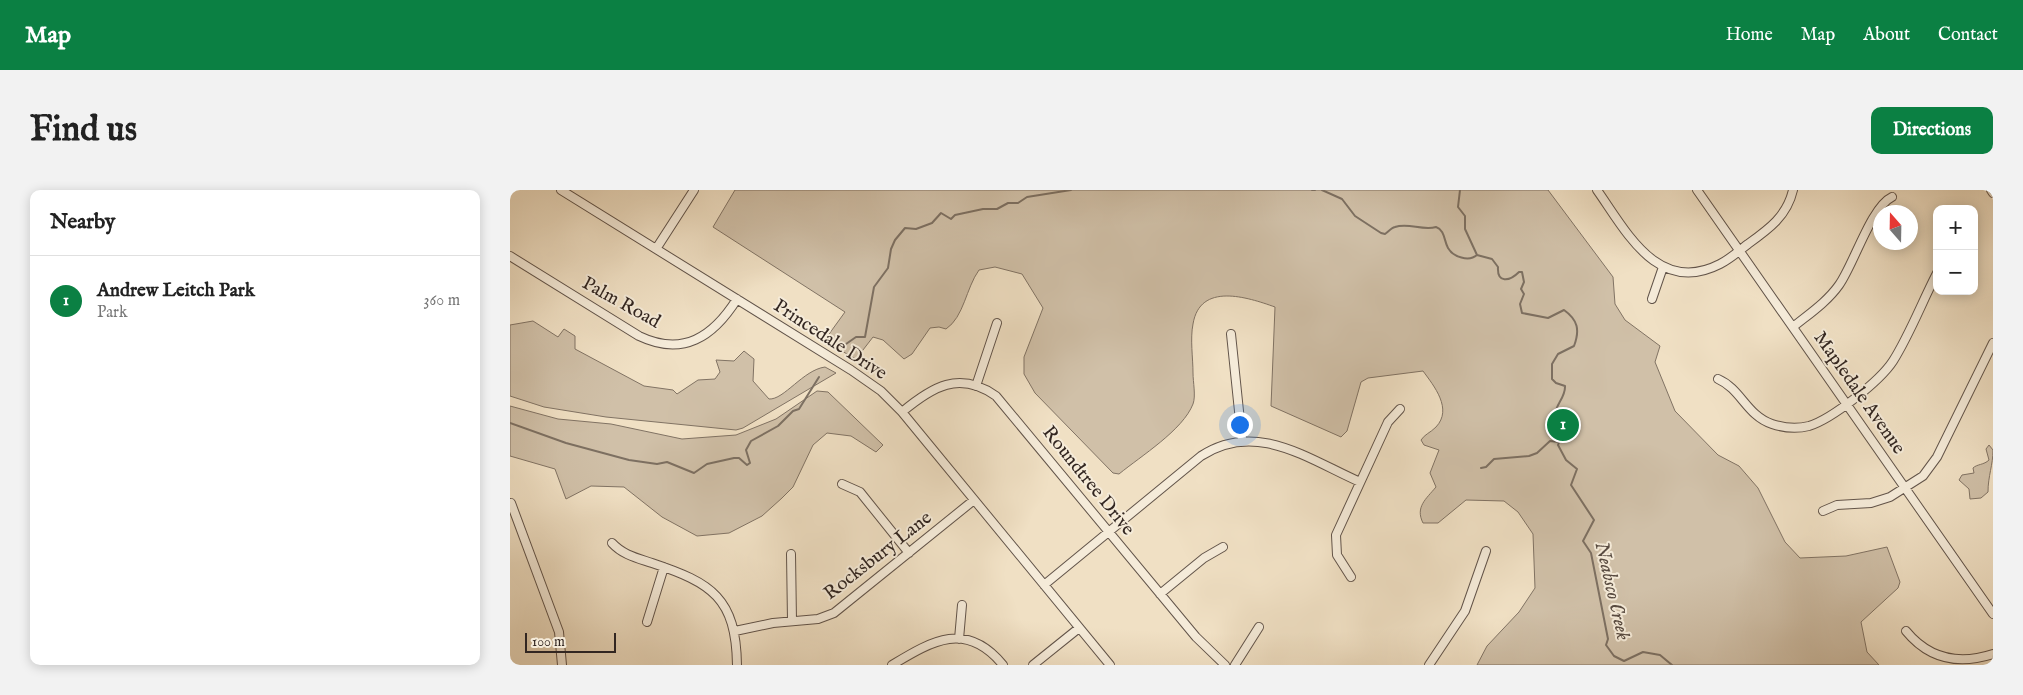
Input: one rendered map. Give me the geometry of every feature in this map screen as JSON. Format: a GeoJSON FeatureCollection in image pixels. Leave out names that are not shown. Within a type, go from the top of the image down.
{"type":"FeatureCollection","features":[{"type":"Feature","properties":{"kind":"street","name":"Princedale Drive"},"geometry":{"type":"LineString","coordinates":[[561,190],[870,382],[902,412],[1110,665]]}},
{"type":"Feature","properties":{"kind":"street"},"geometry":{"type":"LineString","coordinates":[[656,249],[694,190]]}},
{"type":"Feature","properties":{"kind":"street"},"geometry":{"type":"LineString","coordinates":[[1597,190],[1636,245],[1650,259],[1663,267],[1683,272],[1702,271],[1720,264],[1740,250],[1777,222],[1787,208],[1793,190]]}},
{"type":"Feature","properties":{"kind":"street","name":"Mapledale Avenue"},"geometry":{"type":"LineString","coordinates":[[1697,190],[1993,614]]}},
{"type":"Feature","properties":{"kind":"street"},"geometry":{"type":"LineString","coordinates":[[1793,327],[1820,306],[1839,285],[1880,206],[1892,196]]}},
{"type":"Feature","properties":{"kind":"street","name":"Palm Road"},"geometry":{"type":"LineString","coordinates":[[510,256],[638,336],[657,342],[682,343],[707,334],[722,321],[737,299]]}},
{"type":"Feature","properties":{"kind":"street"},"geometry":{"type":"LineString","coordinates":[[1652,299],[1663,267]]}},
{"type":"Feature","properties":{"kind":"street"},"geometry":{"type":"LineString","coordinates":[[1718,380],[1732,388],[1756,416],[1769,424],[1783,427],[1814,424],[1877,380],[1893,361],[1933,281]]}},
{"type":"Feature","properties":{"kind":"street"},"geometry":{"type":"LineString","coordinates":[[976,386],[997,323]]}},
{"type":"Feature","properties":{"kind":"street"},"geometry":{"type":"LineString","coordinates":[[1231,334],[1242,440]]}},
{"type":"Feature","properties":{"kind":"street"},"geometry":{"type":"LineString","coordinates":[[1823,511],[1837,505],[1881,501],[1906,489],[1922,476],[1937,458],[1993,343]]}},
{"type":"Feature","properties":{"kind":"street","name":"Roundtree Drive"},"geometry":{"type":"LineString","coordinates":[[902,412],[927,392],[940,386],[962,383],[976,386],[989,392],[1003,403],[1200,642],[1225,665]]}},
{"type":"Feature","properties":{"kind":"street"},"geometry":{"type":"LineString","coordinates":[[1351,577],[1338,558],[1335,539],[1388,422],[1400,409]]}},
{"type":"Feature","properties":{"kind":"street"},"geometry":{"type":"LineString","coordinates":[[1044,585],[1201,456],[1220,445],[1242,440],[1273,443],[1360,482]]}},
{"type":"Feature","properties":{"kind":"street"},"geometry":{"type":"LineString","coordinates":[[842,484],[860,492],[909,553]]}},
{"type":"Feature","properties":{"kind":"street","name":"Rocksbury Lane"},"geometry":{"type":"LineString","coordinates":[[735,631],[792,620],[818,619],[834,613],[974,500]]}},
{"type":"Feature","properties":{"kind":"street"},"geometry":{"type":"LineString","coordinates":[[511,503],[559,632],[562,665]]}},
{"type":"Feature","properties":{"kind":"street"},"geometry":{"type":"LineString","coordinates":[[612,543],[628,555],[686,575],[709,588],[725,607],[735,631],[737,665]]}},
{"type":"Feature","properties":{"kind":"street"},"geometry":{"type":"LineString","coordinates":[[1160,594],[1204,558],[1223,547]]}},
{"type":"Feature","properties":{"kind":"street"},"geometry":{"type":"LineString","coordinates":[[1429,665],[1468,605],[1486,551]]}},
{"type":"Feature","properties":{"kind":"street"},"geometry":{"type":"LineString","coordinates":[[791,554],[792,620]]}},
{"type":"Feature","properties":{"kind":"street"},"geometry":{"type":"LineString","coordinates":[[647,622],[664,567]]}},
{"type":"Feature","properties":{"kind":"street"},"geometry":{"type":"LineString","coordinates":[[959,639],[962,605]]}},
{"type":"Feature","properties":{"kind":"street"},"geometry":{"type":"LineString","coordinates":[[1033,665],[1079,628]]}},
{"type":"Feature","properties":{"kind":"street"},"geometry":{"type":"LineString","coordinates":[[1235,665],[1259,628]]}},
{"type":"Feature","properties":{"kind":"street"},"geometry":{"type":"LineString","coordinates":[[1906,631],[1930,653],[1947,661],[1962,664],[1980,660],[1993,654]]}},
{"type":"Feature","properties":{"kind":"street"},"geometry":{"type":"LineString","coordinates":[[892,665],[927,644],[943,639],[959,639],[987,650],[1003,665]]}},
{"type":"Feature","properties":{"kind":"shaded area"},"geometry":{"type":"Polygon","coordinates":[[[735,190],[1548,190],[1613,277],[1615,304],[1625,320],[1660,346],[1655,362],[1675,411],[1718,455],[1739,466],[1758,488],[1785,542],[1800,558],[1846,556],[1887,547],[1900,582],[1898,588],[1861,622],[1867,652],[1879,665],[1477,665],[1487,646],[1519,612],[1535,588],[1533,534],[1518,512],[1504,501],[1466,500],[1438,523],[1423,523],[1420,512],[1425,499],[1436,487],[1430,473],[1439,450],[1424,445],[1421,440],[1436,427],[1443,413],[1440,398],[1423,371],[1368,378],[1361,382],[1347,431],[1341,437],[1271,406],[1275,307],[1239,297],[1226,296],[1215,298],[1205,302],[1197,311],[1193,324],[1194,397],[1188,414],[1171,433],[1149,451],[1119,474],[1113,473],[1035,393],[1024,374],[1024,357],[1043,308],[1022,274],[995,267],[979,270],[961,310],[952,324],[946,329],[939,327],[930,328],[912,354],[904,359],[883,340],[873,337],[856,359],[824,341],[845,312],[713,227],[735,190]]]}},
{"type":"Feature","properties":{"kind":"shaded area"},"geometry":{"type":"Polygon","coordinates":[[[533,321],[558,337],[564,329],[575,336],[575,349],[644,386],[673,390],[677,394],[698,380],[715,379],[720,372],[716,360],[734,361],[744,351],[754,359],[753,381],[769,399],[781,395],[817,369],[825,367],[836,373],[743,428],[736,430],[606,417],[544,407],[510,396],[510,325],[533,321]]]}},
{"type":"Feature","properties":{"kind":"shaded area"},"geometry":{"type":"Polygon","coordinates":[[[817,391],[828,392],[883,445],[876,452],[851,436],[827,433],[813,445],[793,487],[762,516],[729,533],[697,536],[662,517],[624,487],[591,486],[566,499],[555,469],[510,456],[510,406],[558,419],[611,424],[682,439],[736,435],[776,419],[817,391]]]}},
{"type":"Feature","properties":{"kind":"shaded area"},"geometry":{"type":"Polygon","coordinates":[[[1989,445],[1993,450],[1988,492],[1981,498],[1970,499],[1969,489],[1959,480],[1962,475],[1974,473],[1973,468],[1989,460],[1986,449],[1989,445]]]}},
{"type":"Feature","properties":{"kind":"waterway"},"geometry":{"type":"LineString","coordinates":[[846,344],[856,337],[865,337],[874,287],[888,268],[891,249],[895,240],[905,228],[916,229],[932,223],[941,213],[951,219],[955,215],[983,209],[997,209],[1008,203],[1018,203],[1027,197],[1071,190]]}},
{"type":"Feature","properties":{"kind":"waterway","name":"Neabsco Creek"},"geometry":{"type":"LineString","coordinates":[[1322,190],[1342,199],[1355,216],[1381,233],[1385,234],[1392,228],[1400,226],[1439,228],[1443,233],[1448,248],[1457,256],[1470,258],[1477,255],[1492,259],[1498,267],[1499,276],[1504,279],[1511,278],[1522,272],[1524,282],[1521,289],[1524,294],[1520,304],[1522,313],[1548,318],[1564,310],[1575,322],[1577,335],[1574,346],[1558,354],[1552,364],[1552,379],[1556,383],[1565,386],[1555,418],[1563,432],[1558,445],[1566,460],[1577,469],[1571,485],[1594,520],[1583,541],[1591,553],[1608,639],[1606,645],[1614,656],[1624,661],[1643,652],[1660,655],[1672,665]]}},
{"type":"Feature","properties":{"kind":"waterway"},"geometry":{"type":"LineString","coordinates":[[1460,190],[1458,207],[1465,216],[1465,229],[1477,255]]}},
{"type":"Feature","properties":{"kind":"waterway"},"geometry":{"type":"LineString","coordinates":[[510,423],[566,443],[629,460],[657,464],[667,462],[694,473],[707,464],[734,458],[739,458],[747,465],[750,463],[746,450],[751,441],[778,426],[793,411],[799,409],[819,377]]}},
{"type":"Feature","properties":{"kind":"waterway"},"geometry":{"type":"LineString","coordinates":[[1481,468],[1486,467],[1494,459],[1529,456],[1537,453],[1550,441],[1559,442]]}},
{"type":"Feature","properties":{"kind":"place","name":"Andrew Leitch Park"},"geometry":{"type":"Point","coordinates":[1563,425]}}]}
